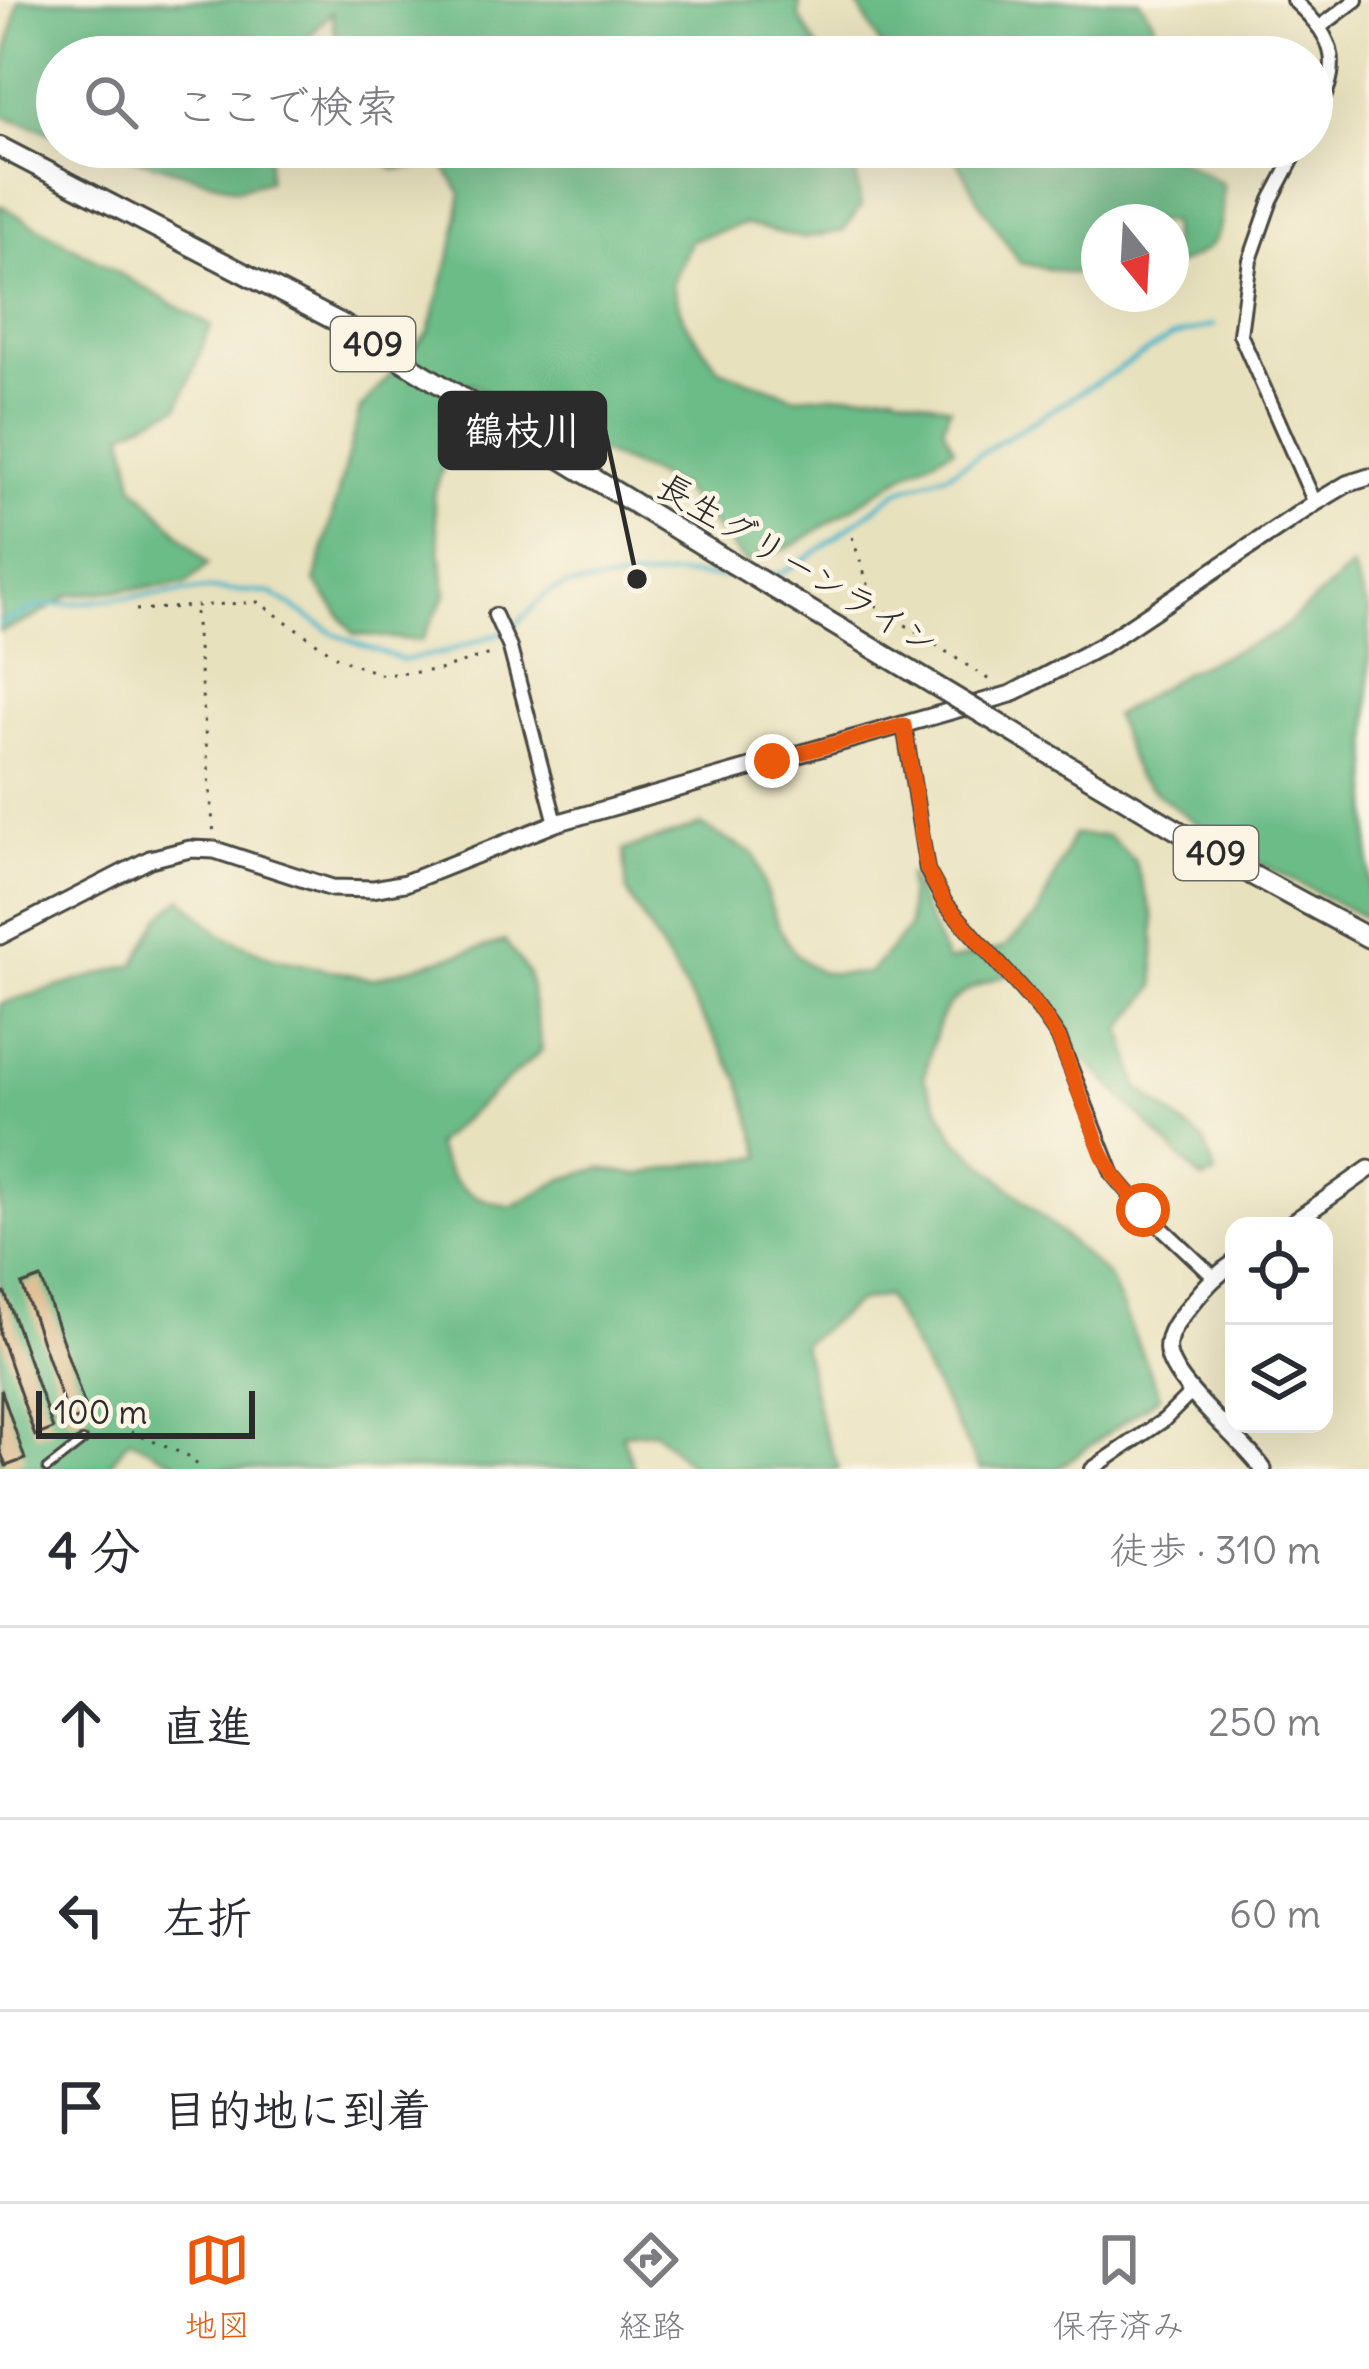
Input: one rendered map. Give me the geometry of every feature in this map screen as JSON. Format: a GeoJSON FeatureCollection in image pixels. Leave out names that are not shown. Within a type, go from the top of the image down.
{"type":"FeatureCollection","features":[{"type":"Feature","properties":{"kind":"highway","name":"長生グリーンライン"},"geometry":{"type":"LineString","coordinates":[[0,147],[36,166]]}},
{"type":"Feature","properties":{"kind":"highway","name":"長生グリーンライン"},"geometry":{"type":"LineString","coordinates":[[40,168],[342,325],[1066,764],[1369,938]]}},
{"type":"Feature","properties":{"kind":"street"},"geometry":{"type":"LineString","coordinates":[[1293,0],[1325,36]]}},
{"type":"Feature","properties":{"kind":"street"},"geometry":{"type":"LineString","coordinates":[[1320,27],[1356,0]]}},
{"type":"Feature","properties":{"kind":"street"},"geometry":{"type":"LineString","coordinates":[[1287,168],[1250,260],[1240,334],[1315,503]]}},
{"type":"Feature","properties":{"kind":"street"},"geometry":{"type":"LineString","coordinates":[[0,936],[150,859],[190,849],[215,850],[332,888],[374,889],[441,871],[556,823],[1011,694],[1102,646],[1315,503],[1369,477]]}},
{"type":"Feature","properties":{"kind":"street"},"geometry":{"type":"LineString","coordinates":[[495,615],[510,648],[556,823]]}},
{"type":"Feature","properties":{"kind":"street"},"geometry":{"type":"LineString","coordinates":[[904,725],[927,869],[945,903],[1039,1009],[1059,1039],[1114,1175],[1214,1277]]}},
{"type":"Feature","properties":{"kind":"street"},"geometry":{"type":"LineString","coordinates":[[1301,1217],[1369,1169]]}},
{"type":"Feature","properties":{"kind":"street"},"geometry":{"type":"LineString","coordinates":[[1225,1269],[1171,1330],[1168,1353],[1192,1392],[1263,1469]]}},
{"type":"Feature","properties":{"kind":"street"},"geometry":{"type":"LineString","coordinates":[[1092,1469],[1164,1420],[1192,1392]]}},
{"type":"Feature","properties":{"kind":"lane"},"geometry":{"type":"LineString","coordinates":[[46,1469],[83,1441]]}},
{"type":"Feature","properties":{"kind":"path"},"geometry":{"type":"LineString","coordinates":[[852,537],[875,605],[1011,694]]}},
{"type":"Feature","properties":{"kind":"path"},"geometry":{"type":"LineString","coordinates":[[136,610],[258,602],[340,658],[383,676],[439,670],[510,648]]}},
{"type":"Feature","properties":{"kind":"path"},"geometry":{"type":"LineString","coordinates":[[195,609],[215,850]]}},
{"type":"Feature","properties":{"kind":"path"},"geometry":{"type":"LineString","coordinates":[[131,1432],[194,1458],[199,1469]]}},
{"type":"Feature","properties":{"kind":"green space"},"geometry":{"type":"Polygon","coordinates":[[[19,0],[800,0],[799,16],[811,36],[336,36],[332,12],[310,36],[36,36],[36,127],[2,116],[5,61],[19,0]]]}},
{"type":"Feature","properties":{"kind":"green space"},"geometry":{"type":"Polygon","coordinates":[[[855,0],[1139,0],[1154,22],[1154,36],[875,36],[855,0]]]}},
{"type":"Feature","properties":{"kind":"green space"},"geometry":{"type":"Polygon","coordinates":[[[166,168],[268,168],[268,181],[237,189],[166,168]]]}},
{"type":"Feature","properties":{"kind":"green space"},"geometry":{"type":"Polygon","coordinates":[[[445,168],[855,168],[861,206],[843,231],[801,238],[744,224],[691,240],[672,284],[684,321],[719,369],[795,397],[893,392],[950,407],[943,427],[954,448],[796,544],[746,563],[678,485],[609,456],[470,384],[433,497],[446,594],[421,641],[354,634],[315,582],[360,409],[429,331],[455,238],[461,193],[445,168]]]}},
{"type":"Feature","properties":{"kind":"green space"},"geometry":{"type":"Polygon","coordinates":[[[961,168],[1194,168],[1223,184],[1216,238],[1189,259],[1189,204],[1081,204],[1081,273],[1020,263],[961,168]]]}},
{"type":"Feature","properties":{"kind":"green space"},"geometry":{"type":"Polygon","coordinates":[[[0,205],[211,326],[179,406],[124,432],[134,485],[208,564],[186,584],[70,595],[0,632],[0,205]]]}},
{"type":"Feature","properties":{"kind":"green space"},"geometry":{"type":"Polygon","coordinates":[[[1352,567],[1369,611],[1369,920],[1227,846],[1137,777],[1114,716],[1187,671],[1277,633],[1352,567]]]}},
{"type":"Feature","properties":{"kind":"green space"},"geometry":{"type":"Polygon","coordinates":[[[701,825],[755,855],[784,937],[805,962],[831,973],[869,973],[909,927],[908,873],[947,962],[1003,948],[1037,916],[1073,835],[1108,836],[1134,860],[1154,918],[1155,987],[1122,1029],[1138,1087],[1204,1142],[1216,1175],[1202,1180],[1081,1055],[1044,994],[1017,971],[973,988],[948,1006],[935,1033],[924,1079],[955,1138],[1109,1277],[1160,1396],[1057,1469],[980,1469],[886,1296],[857,1302],[803,1344],[820,1420],[839,1469],[694,1469],[654,1431],[622,1434],[634,1469],[188,1469],[129,1439],[106,1469],[0,1469],[0,1004],[135,964],[159,919],[182,898],[220,934],[272,958],[372,979],[505,941],[528,973],[542,1050],[435,1144],[462,1188],[511,1207],[564,1179],[600,1168],[637,1175],[762,1157],[740,1080],[627,892],[624,850],[701,825]]]}},
{"type":"Feature","properties":{"kind":"building"},"geometry":{"type":"Polygon","coordinates":[[[41,1278],[88,1415],[70,1422],[22,1285],[41,1278]]]}},
{"type":"Feature","properties":{"kind":"building"},"geometry":{"type":"Polygon","coordinates":[[[5,1293],[53,1429],[35,1436],[0,1335],[0,1295],[5,1293]]]}},
{"type":"Feature","properties":{"kind":"building"},"geometry":{"type":"Polygon","coordinates":[[[1,1389],[25,1459],[6,1466],[0,1450],[1,1389]]]}},
{"type":"Feature","properties":{"kind":"waterway"},"geometry":{"type":"LineString","coordinates":[[768,575],[782,573],[809,557],[898,491],[949,473],[1171,337],[1214,325]]}},
{"type":"Feature","properties":{"kind":"waterway"},"geometry":{"type":"LineString","coordinates":[[0,624],[37,607],[210,589],[271,593],[336,635],[403,660],[443,653],[512,629],[547,593],[565,586],[679,575],[744,578]]}},
{"type":"Feature","properties":{"kind":"place","name":"鶴枝川"},"geometry":{"type":"Point","coordinates":[637,579]}},
{"type":"Feature","properties":{"kind":"route"},"geometry":{"type":"LineString","coordinates":[[772,761],[904,725],[927,869],[945,903],[1039,1009],[1059,1039],[1102,1154],[1143,1210]]}}]}
